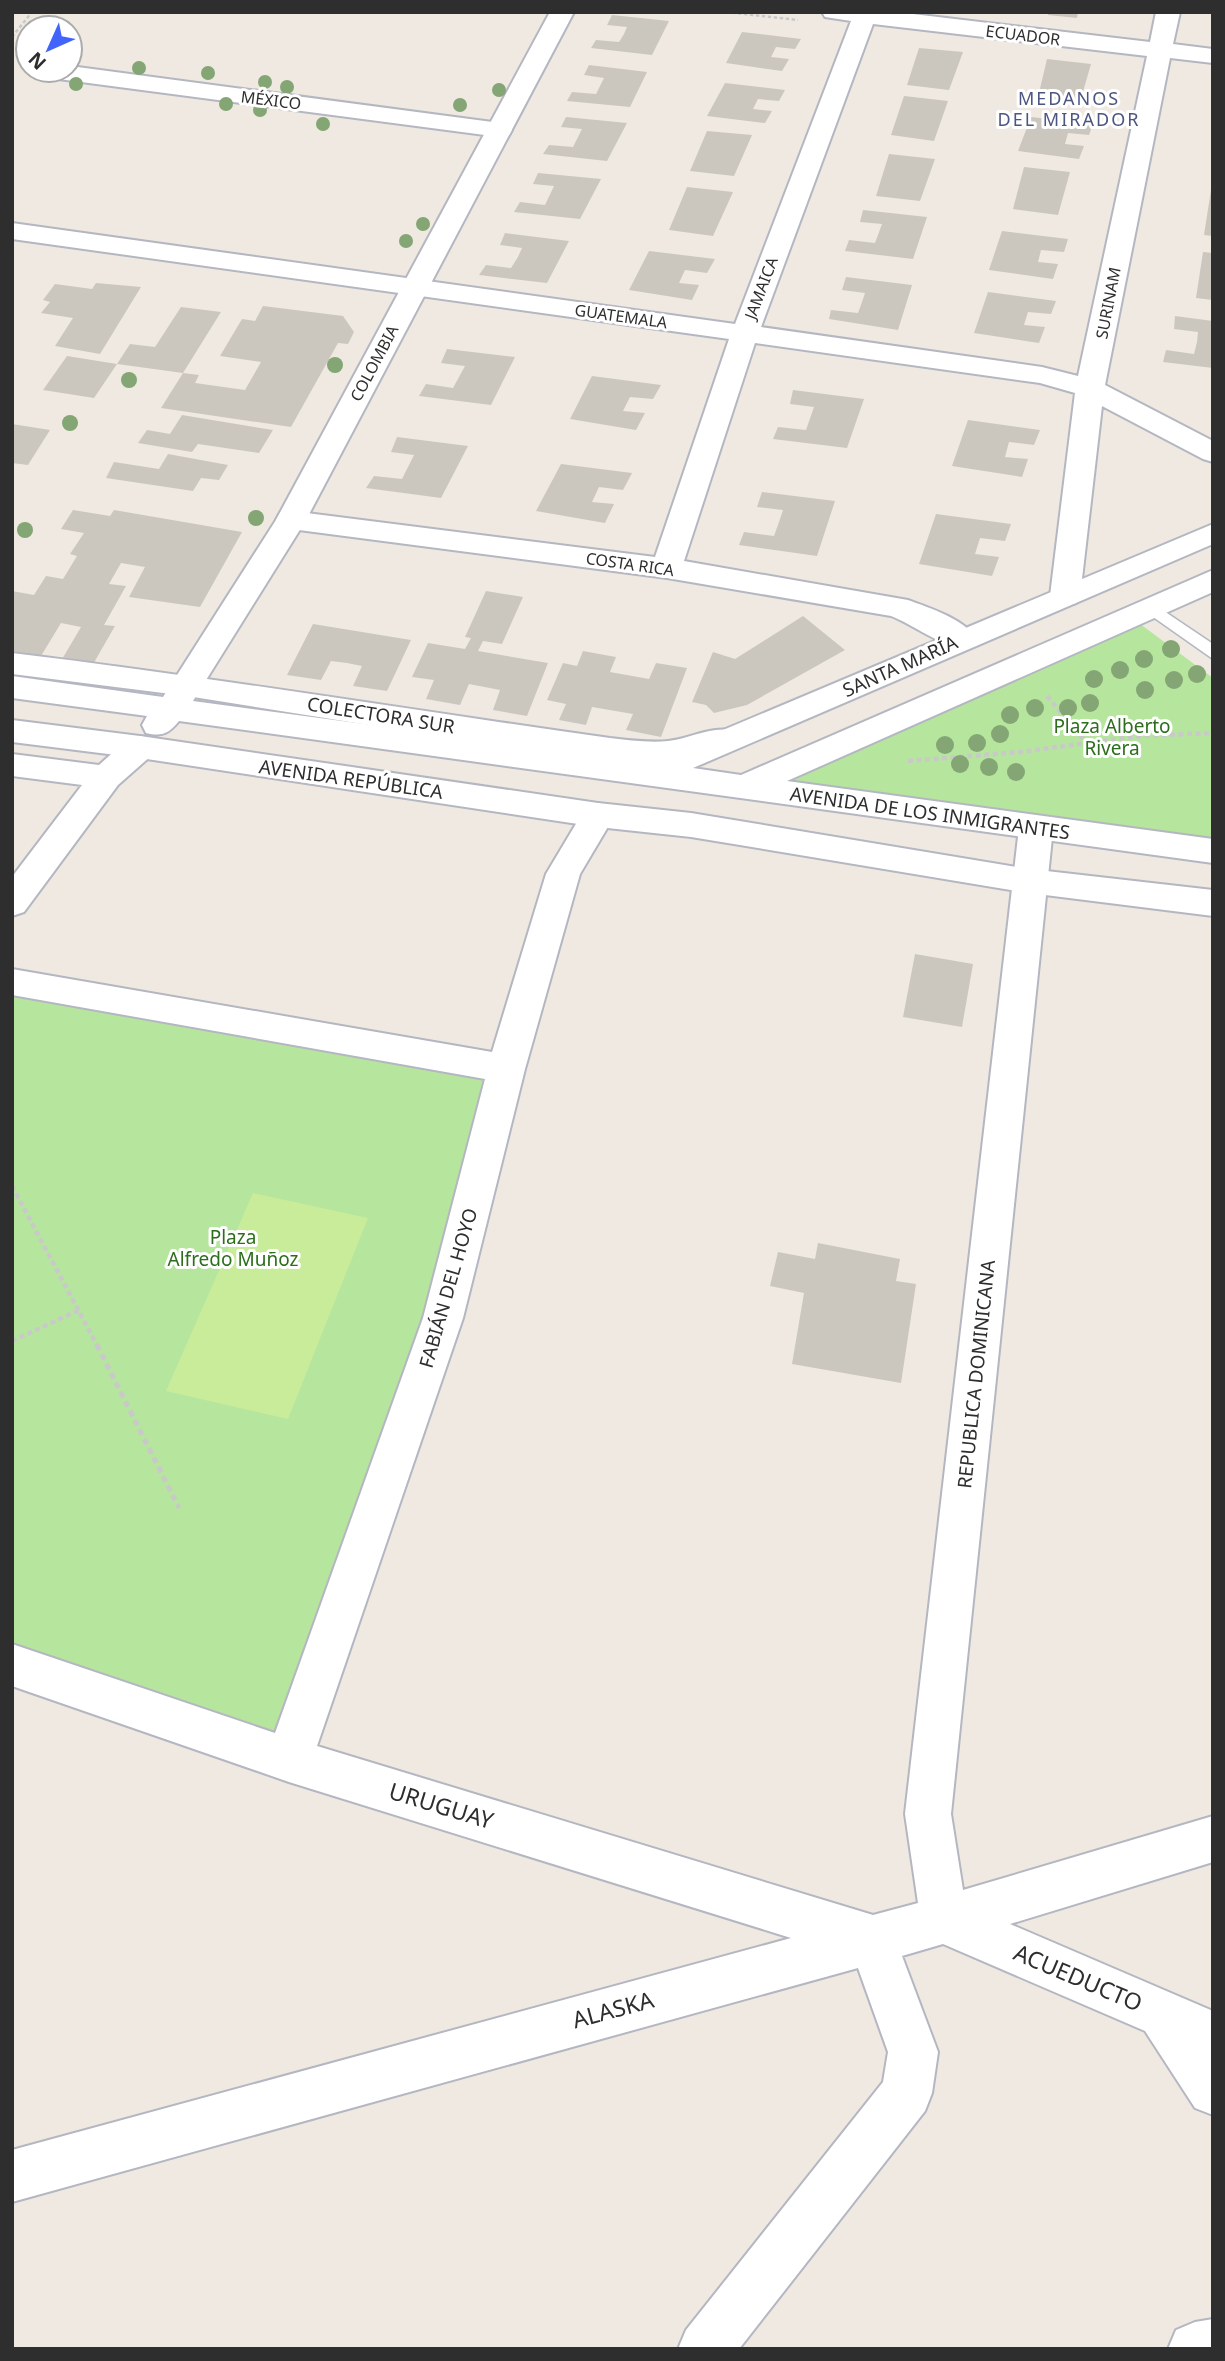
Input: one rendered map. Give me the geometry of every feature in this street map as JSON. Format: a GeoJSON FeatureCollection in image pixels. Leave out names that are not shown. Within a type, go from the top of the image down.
{"type":"FeatureCollection","features":[{"type":"Feature","properties":{"kind":"street","name":"COLOMBIA"},"geometry":{"type":"LineString","coordinates":[[140,747],[180,696],[291,520],[562,12]]}},
{"type":"Feature","properties":{"kind":"street","name":"ECUADOR"},"geometry":{"type":"LineString","coordinates":[[833,12],[1213,56]]}},
{"type":"Feature","properties":{"kind":"street","name":"SURINAM"},"geometry":{"type":"LineString","coordinates":[[1065,596],[1090,388],[1168,12]]}},
{"type":"Feature","properties":{"kind":"street","name":"JAMAICA"},"geometry":{"type":"LineString","coordinates":[[667,568],[745,333],[866,14]]}},
{"type":"Feature","properties":{"kind":"street","name":"MÉXICO"},"geometry":{"type":"LineString","coordinates":[[84,75],[500,130]]}},
{"type":"Feature","properties":{"kind":"street","name":"GUATEMALA"},"geometry":{"type":"LineString","coordinates":[[12,231],[1042,375],[1090,388],[1213,453]]}},
{"type":"Feature","properties":{"kind":"street","name":"COSTA RICA"},"geometry":{"type":"LineString","coordinates":[[291,520],[667,568],[897,607],[923,617],[961,639]]}},
{"type":"Feature","properties":{"kind":"street","name":"SANTA MARÍA"},"geometry":{"type":"LineString","coordinates":[[598,815],[648,774],[1213,533]]}},
{"type":"Feature","properties":{"kind":"street"},"geometry":{"type":"LineString","coordinates":[[691,825],[744,787],[1213,580]]}},
{"type":"Feature","properties":{"kind":"street","name":"COLECTORA SUR"},"geometry":{"type":"LineString","coordinates":[[12,663],[180,696],[438,725],[625,751],[668,752],[749,733]]}},
{"type":"Feature","properties":{"kind":"street"},"geometry":{"type":"LineString","coordinates":[[12,688],[180,696],[648,774]]}},
{"type":"Feature","properties":{"kind":"street","name":"AVENIDA REPÚBLICA"},"geometry":{"type":"LineString","coordinates":[[12,731],[140,747],[598,815],[691,825]]}},
{"type":"Feature","properties":{"kind":"street"},"geometry":{"type":"LineString","coordinates":[[12,903],[106,777],[140,747]]}},
{"type":"Feature","properties":{"kind":"street"},"geometry":{"type":"LineString","coordinates":[[12,765],[106,777]]}},
{"type":"Feature","properties":{"kind":"street","name":"AVENIDA DE LOS INMIGRANTES"},"geometry":{"type":"LineString","coordinates":[[648,774],[1213,851]]}},
{"type":"Feature","properties":{"kind":"street","name":"FABIÁN DEL HOYO"},"geometry":{"type":"LineString","coordinates":[[289,1760],[443,1318],[506,1069],[563,874],[598,815]]}},
{"type":"Feature","properties":{"kind":"street"},"geometry":{"type":"LineString","coordinates":[[691,825],[1029,881],[1213,903]]}},
{"type":"Feature","properties":{"kind":"street","name":"REPUBLICA DOMINICANA"},"geometry":{"type":"LineString","coordinates":[[944,1920],[928,1814],[1036,828]]}},
{"type":"Feature","properties":{"kind":"street"},"geometry":{"type":"LineString","coordinates":[[12,982],[506,1069]]}},
{"type":"Feature","properties":{"kind":"street","name":"URUGUAY"},"geometry":{"type":"LineString","coordinates":[[12,1665],[289,1760],[872,1939]]}},
{"type":"Feature","properties":{"kind":"street","name":"ALASKA"},"geometry":{"type":"LineString","coordinates":[[12,2176],[944,1920],[1213,1839]]}},
{"type":"Feature","properties":{"kind":"street","name":"ACUEDUCTO"},"geometry":{"type":"LineString","coordinates":[[944,1920],[1213,2036]]}},
{"type":"Feature","properties":{"kind":"street"},"geometry":{"type":"LineString","coordinates":[[705,2349],[907,2093],[913,2052],[872,1939]]}},
{"type":"Feature","properties":{"kind":"street"},"geometry":{"type":"LineString","coordinates":[[1162,2014],[1213,2090]]}},
{"type":"Feature","properties":{"kind":"street"},"geometry":{"type":"LineString","coordinates":[[1195,2349],[1213,2346]]}},
{"type":"Feature","properties":{"kind":"lane"},"geometry":{"type":"LineString","coordinates":[[1152,608],[1213,653]]}},
{"type":"Feature","properties":{"kind":"path"},"geometry":{"type":"LineString","coordinates":[[12,37],[32,12]]}},
{"type":"Feature","properties":{"kind":"path"},"geometry":{"type":"LineString","coordinates":[[726,12],[808,22]]}},
{"type":"Feature","properties":{"kind":"path"},"geometry":{"type":"LineString","coordinates":[[1045,694],[1086,742]]}},
{"type":"Feature","properties":{"kind":"path"},"geometry":{"type":"LineString","coordinates":[[907,761],[1021,752],[1181,732],[1213,733]]}},
{"type":"Feature","properties":{"kind":"path"},"geometry":{"type":"LineString","coordinates":[[905,769],[909,750]]}},
{"type":"Feature","properties":{"kind":"path"},"geometry":{"type":"LineString","coordinates":[[12,1186],[79,1310],[179,1508]]}},
{"type":"Feature","properties":{"kind":"path"},"geometry":{"type":"LineString","coordinates":[[12,1341],[79,1310]]}},
{"type":"Feature","properties":{"kind":"green space","name":"Plaza Alberto Rivera"},"geometry":{"type":"Polygon","coordinates":[[[1132,618],[1213,678],[1213,851],[744,787],[1132,618]]]}},
{"type":"Feature","properties":{"kind":"green space","name":"Plaza Alfredo Muñoz"},"geometry":{"type":"Polygon","coordinates":[[[12,982],[506,1069],[289,1760],[12,1665],[12,982]]]}},
{"type":"Feature","properties":{"kind":"green space"},"geometry":{"type":"Polygon","coordinates":[[[253,1193],[368,1218],[288,1419],[166,1391],[253,1193]]]}},
{"type":"Feature","properties":{"kind":"building"},"geometry":{"type":"Polygon","coordinates":[[[1048,12],[1078,12],[1077,18],[1048,15],[1048,12]]]}},
{"type":"Feature","properties":{"kind":"building"},"geometry":{"type":"Polygon","coordinates":[[[612,15],[669,21],[652,55],[591,48],[596,40],[619,42],[627,27],[607,25],[612,15]]]}},
{"type":"Feature","properties":{"kind":"building"},"geometry":{"type":"Polygon","coordinates":[[[742,32],[801,39],[795,49],[776,47],[771,57],[789,59],[782,71],[726,63],[742,32]]]}},
{"type":"Feature","properties":{"kind":"building"},"geometry":{"type":"Polygon","coordinates":[[[919,48],[963,52],[949,90],[907,85],[919,48]]]}},
{"type":"Feature","properties":{"kind":"building"},"geometry":{"type":"Polygon","coordinates":[[[1047,59],[1091,64],[1080,102],[1038,97],[1047,59]]]}},
{"type":"Feature","properties":{"kind":"building"},"geometry":{"type":"Polygon","coordinates":[[[589,65],[647,72],[630,107],[567,101],[572,92],[596,94],[604,78],[584,75],[589,65]]]}},
{"type":"Feature","properties":{"kind":"building"},"geometry":{"type":"Polygon","coordinates":[[[725,83],[785,90],[779,101],[758,99],[753,109],[772,111],[765,123],[707,116],[725,83]]]}},
{"type":"Feature","properties":{"kind":"building"},"geometry":{"type":"Polygon","coordinates":[[[904,96],[948,101],[934,141],[891,135],[904,96]]]}},
{"type":"Feature","properties":{"kind":"building"},"geometry":{"type":"Polygon","coordinates":[[[566,117],[627,123],[607,161],[543,154],[549,145],[573,147],[582,129],[561,127],[566,117]]]}},
{"type":"Feature","properties":{"kind":"building"},"geometry":{"type":"Polygon","coordinates":[[[1031,117],[1093,124],[1089,135],[1068,133],[1065,144],[1084,146],[1079,159],[1018,151],[1031,117]]]}},
{"type":"Feature","properties":{"kind":"building"},"geometry":{"type":"Polygon","coordinates":[[[707,131],[752,135],[734,176],[690,171],[707,131]]]}},
{"type":"Feature","properties":{"kind":"building"},"geometry":{"type":"Polygon","coordinates":[[[889,154],[935,159],[920,201],[876,196],[889,154]]]}},
{"type":"Feature","properties":{"kind":"building"},"geometry":{"type":"Polygon","coordinates":[[[1024,167],[1070,172],[1058,215],[1013,209],[1024,167]]]}},
{"type":"Feature","properties":{"kind":"building"},"geometry":{"type":"Polygon","coordinates":[[[538,173],[601,179],[580,219],[514,212],[520,202],[545,205],[554,186],[533,184],[538,173]]]}},
{"type":"Feature","properties":{"kind":"building"},"geometry":{"type":"Polygon","coordinates":[[[687,187],[733,192],[713,236],[669,230],[687,187]]]}},
{"type":"Feature","properties":{"kind":"building"},"geometry":{"type":"Polygon","coordinates":[[[1213,190],[1213,236],[1204,235],[1213,190]]]}},
{"type":"Feature","properties":{"kind":"building"},"geometry":{"type":"Polygon","coordinates":[[[863,210],[927,217],[913,259],[845,251],[849,240],[875,243],[882,224],[860,222],[863,210]]]}},
{"type":"Feature","properties":{"kind":"building"},"geometry":{"type":"Polygon","coordinates":[[[1002,231],[1068,239],[1064,252],[1041,250],[1038,262],[1058,264],[1053,279],[989,270],[1002,231]]]}},
{"type":"Feature","properties":{"kind":"building"},"geometry":{"type":"Polygon","coordinates":[[[505,233],[569,241],[547,283],[479,275],[486,265],[511,268],[518,257],[522,248],[500,245],[505,233]]]}},
{"type":"Feature","properties":{"kind":"building"},"geometry":{"type":"Polygon","coordinates":[[[649,251],[715,259],[707,273],[685,270],[679,283],[699,285],[692,300],[629,290],[649,251]]]}},
{"type":"Feature","properties":{"kind":"building"},"geometry":{"type":"Polygon","coordinates":[[[1203,252],[1213,253],[1213,300],[1196,298],[1203,252]]]}},
{"type":"Feature","properties":{"kind":"building"},"geometry":{"type":"Polygon","coordinates":[[[846,277],[912,285],[898,330],[829,319],[831,310],[858,313],[865,293],[842,290],[846,277]]]}},
{"type":"Feature","properties":{"kind":"building"},"geometry":{"type":"Polygon","coordinates":[[[96,283],[141,287],[100,354],[55,346],[73,318],[41,313],[50,302],[43,300],[55,284],[92,289],[96,283]]]}},
{"type":"Feature","properties":{"kind":"building"},"geometry":{"type":"Polygon","coordinates":[[[988,292],[1056,301],[1051,314],[1028,312],[1024,325],[1045,327],[1039,343],[974,333],[988,292]]]}},
{"type":"Feature","properties":{"kind":"building"},"geometry":{"type":"Polygon","coordinates":[[[263,306],[343,316],[354,332],[348,344],[338,343],[291,427],[161,408],[183,373],[199,375],[195,383],[245,390],[261,362],[220,356],[242,319],[255,321],[263,306]]]}},
{"type":"Feature","properties":{"kind":"building"},"geometry":{"type":"Polygon","coordinates":[[[181,307],[221,312],[183,373],[117,364],[130,344],[155,347],[181,307]]]}},
{"type":"Feature","properties":{"kind":"building"},"geometry":{"type":"Polygon","coordinates":[[[1175,316],[1213,321],[1213,368],[1163,362],[1166,350],[1194,354],[1198,332],[1174,329],[1175,316]]]}},
{"type":"Feature","properties":{"kind":"building"},"geometry":{"type":"Polygon","coordinates":[[[447,349],[515,357],[491,405],[419,396],[426,384],[453,388],[465,366],[441,363],[447,349]]]}},
{"type":"Feature","properties":{"kind":"building"},"geometry":{"type":"Polygon","coordinates":[[[67,356],[117,364],[94,398],[43,390],[67,356]]]}},
{"type":"Feature","properties":{"kind":"building"},"geometry":{"type":"Polygon","coordinates":[[[592,376],[661,385],[653,399],[630,397],[623,411],[645,413],[636,430],[570,419],[592,376]]]}},
{"type":"Feature","properties":{"kind":"building"},"geometry":{"type":"Polygon","coordinates":[[[793,390],[864,399],[847,448],[773,439],[778,427],[806,430],[814,407],[790,404],[793,390]]]}},
{"type":"Feature","properties":{"kind":"building"},"geometry":{"type":"Polygon","coordinates":[[[182,415],[273,430],[259,453],[198,444],[192,452],[138,443],[147,430],[170,434],[182,415]]]}},
{"type":"Feature","properties":{"kind":"building"},"geometry":{"type":"Polygon","coordinates":[[[968,420],[1040,430],[1034,445],[1009,442],[1005,457],[1028,459],[1022,477],[952,466],[968,420]]]}},
{"type":"Feature","properties":{"kind":"building"},"geometry":{"type":"Polygon","coordinates":[[[12,424],[50,430],[28,465],[12,463],[12,424]]]}},
{"type":"Feature","properties":{"kind":"building"},"geometry":{"type":"Polygon","coordinates":[[[397,437],[468,446],[441,498],[366,488],[374,476],[402,479],[414,455],[391,452],[397,437]]]}},
{"type":"Feature","properties":{"kind":"building"},"geometry":{"type":"Polygon","coordinates":[[[168,454],[228,465],[219,480],[201,478],[193,491],[106,478],[114,462],[159,469],[168,454]]]}},
{"type":"Feature","properties":{"kind":"building"},"geometry":{"type":"Polygon","coordinates":[[[561,464],[632,473],[623,490],[599,487],[592,502],[614,504],[605,523],[536,511],[561,464]]]}},
{"type":"Feature","properties":{"kind":"building"},"geometry":{"type":"Polygon","coordinates":[[[762,492],[835,501],[817,556],[739,545],[744,532],[774,536],[783,510],[757,507],[762,492]]]}},
{"type":"Feature","properties":{"kind":"building"},"geometry":{"type":"Polygon","coordinates":[[[73,510],[110,516],[114,510],[242,532],[200,607],[129,597],[145,567],[121,563],[109,584],[126,586],[104,625],[115,626],[92,666],[61,661],[81,627],[61,623],[41,656],[12,651],[12,591],[34,595],[46,576],[63,579],[77,556],[70,554],[84,533],[61,529],[73,510]]]}},
{"type":"Feature","properties":{"kind":"building"},"geometry":{"type":"Polygon","coordinates":[[[936,514],[1011,524],[1005,541],[980,538],[975,554],[999,557],[992,576],[919,564],[936,514]]]}},
{"type":"Feature","properties":{"kind":"building"},"geometry":{"type":"Polygon","coordinates":[[[486,591],[523,597],[502,644],[483,641],[478,651],[548,663],[527,716],[493,710],[500,690],[469,684],[460,705],[426,699],[434,680],[412,677],[428,643],[465,649],[471,638],[465,637],[486,591]]]}},
{"type":"Feature","properties":{"kind":"building"},"geometry":{"type":"Polygon","coordinates":[[[803,616],[845,650],[747,705],[714,713],[706,705],[692,702],[713,652],[735,659],[803,616]]]}},
{"type":"Feature","properties":{"kind":"building"},"geometry":{"type":"Polygon","coordinates":[[[313,624],[411,640],[387,691],[353,686],[362,666],[347,663],[331,661],[321,680],[287,675],[313,624]]]}},
{"type":"Feature","properties":{"kind":"building"},"geometry":{"type":"Polygon","coordinates":[[[583,651],[616,657],[610,672],[649,679],[656,663],[687,668],[661,737],[626,730],[633,714],[592,707],[586,725],[559,720],[566,704],[547,700],[563,663],[577,666],[583,651]]]}},
{"type":"Feature","properties":{"kind":"building"},"geometry":{"type":"Polygon","coordinates":[[[915,954],[973,964],[962,1027],[903,1017],[915,954]]]}},
{"type":"Feature","properties":{"kind":"building"},"geometry":{"type":"Polygon","coordinates":[[[818,1243],[900,1259],[896,1281],[916,1284],[901,1383],[792,1364],[804,1293],[770,1286],[778,1252],[815,1259],[818,1243]]]}},
{"type":"Feature","properties":{"kind":"district","name":"MEDANOS DEL MIRADOR"},"geometry":{"type":"Point","coordinates":[1069,109]}}]}
